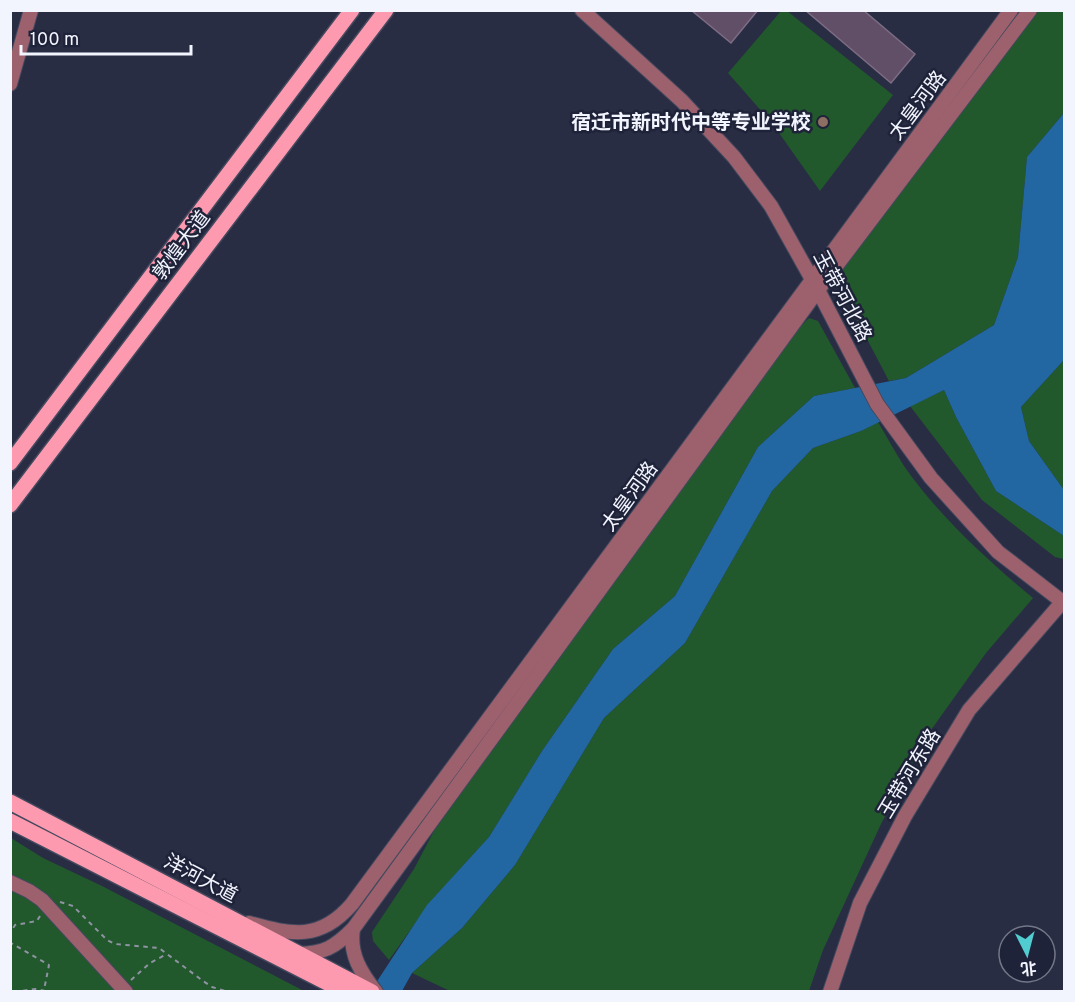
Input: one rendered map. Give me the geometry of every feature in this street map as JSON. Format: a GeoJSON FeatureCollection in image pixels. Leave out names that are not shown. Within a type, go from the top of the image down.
{"type":"FeatureCollection","features":[{"type":"Feature","properties":{"kind":"main road","name":"敦煌大道"},"geometry":{"type":"LineString","coordinates":[[10,463],[352,10]]}},
{"type":"Feature","properties":{"kind":"main road","name":"敦煌大道"},"geometry":{"type":"LineString","coordinates":[[10,505],[386,10]]}},
{"type":"Feature","properties":{"kind":"main road","name":"洋河大道"},"geometry":{"type":"LineString","coordinates":[[10,802],[374,992]]}},
{"type":"Feature","properties":{"kind":"main road","name":"洋河大道"},"geometry":{"type":"LineString","coordinates":[[10,821],[275,955],[315,962],[345,992]]}},
{"type":"Feature","properties":{"kind":"street"},"geometry":{"type":"LineString","coordinates":[[10,84],[31,10]]}},
{"type":"Feature","properties":{"kind":"street","name":"玉带河北路"},"geometry":{"type":"LineString","coordinates":[[582,10],[682,100],[734,157],[771,206],[815,284],[877,404],[931,478],[998,552],[1064,602]]}},
{"type":"Feature","properties":{"kind":"street","name":"太皇河路"},"geometry":{"type":"LineString","coordinates":[[315,962],[353,929],[1011,10]]}},
{"type":"Feature","properties":{"kind":"street","name":"太皇河路"},"geometry":{"type":"LineString","coordinates":[[238,920],[280,932],[309,931],[325,928],[334,923],[352,904],[815,284],[1030,10]]}},
{"type":"Feature","properties":{"kind":"street","name":"玉带河东路"},"geometry":{"type":"LineString","coordinates":[[830,992],[860,903],[904,816],[969,710],[1064,602]]}},
{"type":"Feature","properties":{"kind":"street"},"geometry":{"type":"LineString","coordinates":[[10,882],[29,891],[44,902],[125,990]]}},
{"type":"Feature","properties":{"kind":"street"},"geometry":{"type":"LineString","coordinates":[[315,962],[352,904]]}},
{"type":"Feature","properties":{"kind":"street"},"geometry":{"type":"LineString","coordinates":[[353,929],[351,939],[359,969],[374,992]]}},
{"type":"Feature","properties":{"kind":"street"},"geometry":{"type":"LineString","coordinates":[[275,955],[302,954]]}},
{"type":"Feature","properties":{"kind":"path"},"geometry":{"type":"LineString","coordinates":[[44,990],[49,965],[11,944],[11,932],[15,925],[37,921],[44,902],[64,902],[73,906],[99,933],[116,944],[159,948],[202,981],[229,992]]}},
{"type":"Feature","properties":{"kind":"path"},"geometry":{"type":"LineString","coordinates":[[125,990],[132,977],[150,963],[167,954]]}},
{"type":"Feature","properties":{"kind":"path"},"geometry":{"type":"LineString","coordinates":[[14,992],[22,989],[51,992]]}},
{"type":"Feature","properties":{"kind":"green space"},"geometry":{"type":"Polygon","coordinates":[[[781,11],[787,11],[893,95],[820,191],[772,123],[728,73],[781,11]]]}},
{"type":"Feature","properties":{"kind":"green space"},"geometry":{"type":"Polygon","coordinates":[[[1034,11],[1064,11],[1064,113],[1027,157],[1018,257],[994,325],[906,378],[889,381],[837,282],[838,272],[1034,11]]]}},
{"type":"Feature","properties":{"kind":"green space"},"geometry":{"type":"Polygon","coordinates":[[[809,318],[818,321],[855,388],[814,396],[758,447],[675,596],[613,649],[542,751],[489,837],[431,901],[389,960],[373,941],[372,932],[414,869],[434,831],[674,496],[809,318]]]}},
{"type":"Feature","properties":{"kind":"green space"},"geometry":{"type":"Polygon","coordinates":[[[1064,360],[1064,490],[1029,441],[1021,407],[1064,360]]]}},
{"type":"Feature","properties":{"kind":"green space"},"geometry":{"type":"Polygon","coordinates":[[[944,390],[996,491],[1064,536],[1064,559],[1055,557],[982,500],[910,406],[944,390]]]}},
{"type":"Feature","properties":{"kind":"green space"},"geometry":{"type":"Polygon","coordinates":[[[878,422],[904,466],[932,502],[981,552],[1033,598],[986,653],[926,737],[881,824],[823,950],[809,991],[452,992],[412,973],[462,928],[515,865],[604,718],[685,643],[772,491],[813,448],[861,431],[878,422]]]}},
{"type":"Feature","properties":{"kind":"green space"},"geometry":{"type":"Polygon","coordinates":[[[11,838],[43,858],[102,886],[304,991],[11,992],[11,838]]]}},
{"type":"Feature","properties":{"kind":"water"},"geometry":{"type":"Polygon","coordinates":[[[1064,113],[1064,360],[1021,407],[1029,441],[1064,490],[1064,536],[996,491],[944,390],[861,431],[813,448],[772,491],[685,643],[604,718],[515,865],[462,928],[412,973],[402,991],[370,992],[427,905],[489,837],[542,751],[613,649],[675,596],[758,447],[814,396],[906,378],[994,325],[1018,257],[1027,157],[1064,113]]]}},
{"type":"Feature","properties":{"kind":"building"},"geometry":{"type":"Polygon","coordinates":[[[691,10],[758,10],[731,43],[691,10]]]}},
{"type":"Feature","properties":{"kind":"building"},"geometry":{"type":"Polygon","coordinates":[[[805,10],[863,10],[915,54],[891,83],[805,10]]]}},
{"type":"Feature","properties":{"kind":"place","name":"宿迁市新时代中等专业学校"},"geometry":{"type":"Point","coordinates":[823,122]}}]}
